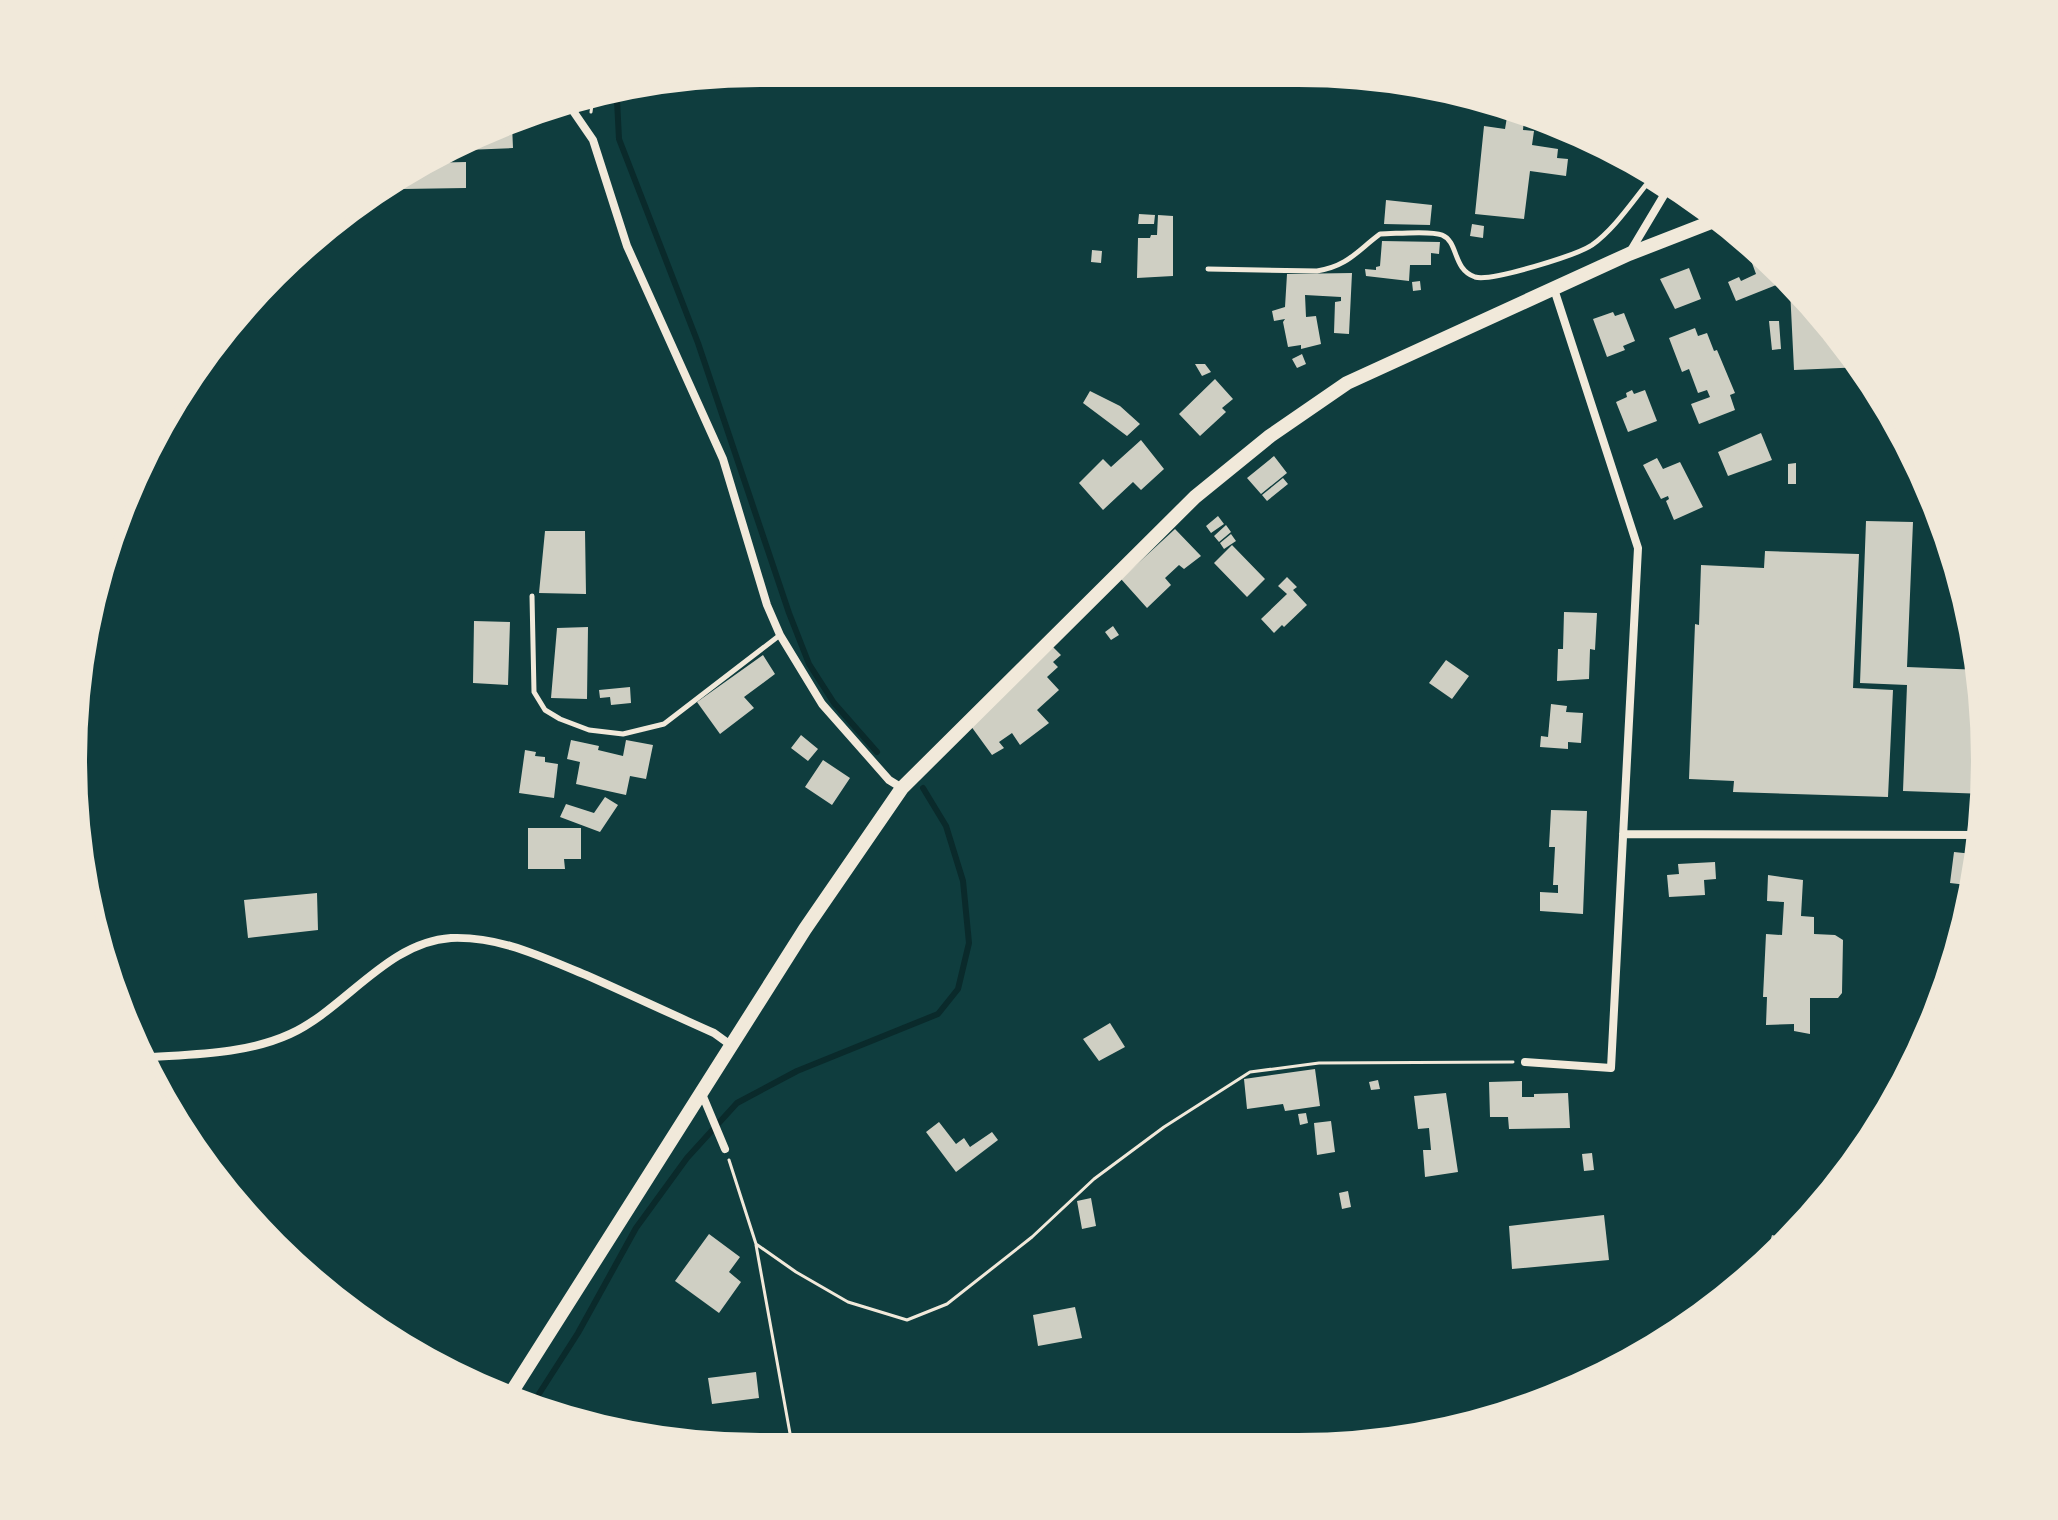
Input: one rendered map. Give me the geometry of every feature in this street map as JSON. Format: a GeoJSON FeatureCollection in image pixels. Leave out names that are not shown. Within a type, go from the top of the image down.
{"type":"FeatureCollection","features":[{"type":"Feature","properties":{"kind":"main road"},"geometry":{"type":"LineString","coordinates":[[513,1391],[805,929],[902,788],[1195,497],[1270,436],[1347,383],[1629,254],[1711,222]]}},
{"type":"Feature","properties":{"kind":"street"},"geometry":{"type":"LineString","coordinates":[[572,109],[593,140],[627,246],[723,459],[767,605],[780,635],[822,704],[889,780],[902,788]]}},
{"type":"Feature","properties":{"kind":"street"},"geometry":{"type":"LineString","coordinates":[[1629,254],[1666,191]]}},
{"type":"Feature","properties":{"kind":"street"},"geometry":{"type":"LineString","coordinates":[[1525,1062],[1611,1068],[1638,548],[1554,289]]}},
{"type":"Feature","properties":{"kind":"street"},"geometry":{"type":"LineString","coordinates":[[1623,834],[1971,835]]}},
{"type":"Feature","properties":{"kind":"street"},"geometry":{"type":"LineString","coordinates":[[151,1057],[247,1048],[292,1034],[390,963],[417,947],[448,938],[520,947],[714,1033],[732,1046]]}},
{"type":"Feature","properties":{"kind":"street"},"geometry":{"type":"LineString","coordinates":[[702,1094],[725,1149]]}},
{"type":"Feature","properties":{"kind":"lane"},"geometry":{"type":"LineString","coordinates":[[1208,269],[1326,270],[1348,262],[1380,234],[1441,235],[1449,241],[1461,269],[1476,278],[1496,277],[1591,245],[1624,213],[1646,185],[1663,196]]}},
{"type":"Feature","properties":{"kind":"lane"},"geometry":{"type":"LineString","coordinates":[[532,596],[534,692],[545,710],[589,730],[623,734],[664,724],[780,635]]}},
{"type":"Feature","properties":{"kind":"path"},"geometry":{"type":"LineString","coordinates":[[756,1244],[848,1302],[907,1320],[947,1304],[1032,1237],[1094,1179],[1164,1127],[1250,1072],[1319,1063],[1525,1062]]}},
{"type":"Feature","properties":{"kind":"path"},"geometry":{"type":"LineString","coordinates":[[725,1149],[756,1244],[791,1438]]}},
{"type":"Feature","properties":{"kind":"building"},"geometry":{"type":"Polygon","coordinates":[[[1507,117],[1524,121],[1523,130],[1534,131],[1532,145],[1558,149],[1557,158],[1568,159],[1566,176],[1530,171],[1524,219],[1475,214],[1484,126],[1505,129],[1507,117]]]}},
{"type":"Feature","properties":{"kind":"building"},"geometry":{"type":"Polygon","coordinates":[[[512,130],[513,148],[466,149],[512,130]]]}},
{"type":"Feature","properties":{"kind":"building"},"geometry":{"type":"Polygon","coordinates":[[[466,162],[466,188],[403,189],[403,184],[440,163],[466,162]]]}},
{"type":"Feature","properties":{"kind":"building"},"geometry":{"type":"Polygon","coordinates":[[[1386,200],[1432,205],[1430,225],[1384,224],[1386,200]]]}},
{"type":"Feature","properties":{"kind":"building"},"geometry":{"type":"Polygon","coordinates":[[[1139,214],[1155,215],[1154,224],[1138,224],[1139,214]]]}},
{"type":"Feature","properties":{"kind":"building"},"geometry":{"type":"Polygon","coordinates":[[[1158,215],[1173,216],[1173,276],[1137,278],[1138,238],[1157,235],[1158,215]]]}},
{"type":"Feature","properties":{"kind":"building"},"geometry":{"type":"Polygon","coordinates":[[[1472,224],[1484,226],[1483,238],[1470,236],[1472,224]]]}},
{"type":"Feature","properties":{"kind":"building"},"geometry":{"type":"Polygon","coordinates":[[[1382,241],[1440,242],[1439,254],[1431,253],[1431,265],[1410,265],[1409,281],[1366,276],[1365,269],[1376,270],[1380,266],[1382,241]]]}},
{"type":"Feature","properties":{"kind":"building"},"geometry":{"type":"Polygon","coordinates":[[[1092,250],[1102,251],[1101,263],[1091,262],[1092,250]]]}},
{"type":"Feature","properties":{"kind":"building"},"geometry":{"type":"Polygon","coordinates":[[[1749,253],[1780,284],[1736,301],[1728,282],[1739,277],[1741,281],[1756,274],[1749,253]]]}},
{"type":"Feature","properties":{"kind":"building"},"geometry":{"type":"Polygon","coordinates":[[[1689,268],[1701,299],[1675,309],[1660,279],[1689,268]]]}},
{"type":"Feature","properties":{"kind":"building"},"geometry":{"type":"Polygon","coordinates":[[[1352,273],[1349,334],[1334,333],[1335,302],[1341,301],[1341,297],[1305,295],[1306,317],[1316,316],[1321,344],[1301,349],[1301,345],[1288,347],[1285,319],[1274,321],[1272,311],[1285,307],[1287,274],[1352,273]]]}},
{"type":"Feature","properties":{"kind":"building"},"geometry":{"type":"Polygon","coordinates":[[[1420,281],[1421,290],[1413,291],[1412,282],[1420,281]]]}},
{"type":"Feature","properties":{"kind":"building"},"geometry":{"type":"Polygon","coordinates":[[[1790,295],[1851,368],[1794,370],[1790,295]]]}},
{"type":"Feature","properties":{"kind":"building"},"geometry":{"type":"Polygon","coordinates":[[[1613,312],[1615,316],[1624,313],[1635,341],[1623,346],[1625,350],[1607,357],[1593,319],[1613,312]]]}},
{"type":"Feature","properties":{"kind":"building"},"geometry":{"type":"Polygon","coordinates":[[[1769,321],[1779,321],[1781,349],[1772,350],[1769,321]]]}},
{"type":"Feature","properties":{"kind":"building"},"geometry":{"type":"Polygon","coordinates":[[[1695,328],[1698,336],[1707,333],[1735,393],[1730,395],[1735,410],[1699,424],[1691,404],[1710,397],[1707,390],[1698,393],[1689,369],[1682,372],[1669,338],[1695,328]]]}},
{"type":"Feature","properties":{"kind":"building"},"geometry":{"type":"Polygon","coordinates":[[[1302,354],[1306,364],[1297,368],[1292,359],[1302,354]]]}},
{"type":"Feature","properties":{"kind":"building"},"geometry":{"type":"Polygon","coordinates":[[[1195,364],[1205,364],[1211,372],[1202,376],[1195,364]]]}},
{"type":"Feature","properties":{"kind":"building"},"geometry":{"type":"Polygon","coordinates":[[[1215,379],[1233,399],[1222,408],[1226,412],[1200,436],[1179,414],[1215,379]]]}},
{"type":"Feature","properties":{"kind":"building"},"geometry":{"type":"Polygon","coordinates":[[[1632,390],[1634,394],[1645,390],[1657,421],[1628,432],[1616,402],[1627,397],[1626,393],[1632,390]]]}},
{"type":"Feature","properties":{"kind":"building"},"geometry":{"type":"Polygon","coordinates":[[[1090,391],[1120,406],[1140,424],[1127,436],[1083,403],[1090,391]]]}},
{"type":"Feature","properties":{"kind":"building"},"geometry":{"type":"Polygon","coordinates":[[[1761,433],[1772,460],[1728,476],[1718,452],[1761,433]]]}},
{"type":"Feature","properties":{"kind":"building"},"geometry":{"type":"Polygon","coordinates":[[[1141,440],[1164,469],[1141,490],[1133,482],[1103,510],[1079,483],[1103,459],[1111,467],[1141,440]]]}},
{"type":"Feature","properties":{"kind":"building"},"geometry":{"type":"Polygon","coordinates":[[[1274,456],[1287,473],[1261,494],[1247,478],[1274,456]]]}},
{"type":"Feature","properties":{"kind":"building"},"geometry":{"type":"Polygon","coordinates":[[[1657,458],[1663,469],[1680,462],[1703,507],[1674,520],[1666,501],[1668,496],[1661,499],[1643,465],[1657,458]]]}},
{"type":"Feature","properties":{"kind":"building"},"geometry":{"type":"Polygon","coordinates":[[[1796,463],[1796,484],[1788,484],[1788,464],[1796,463]]]}},
{"type":"Feature","properties":{"kind":"building"},"geometry":{"type":"Polygon","coordinates":[[[1283,478],[1288,484],[1267,501],[1262,495],[1283,478]]]}},
{"type":"Feature","properties":{"kind":"building"},"geometry":{"type":"Polygon","coordinates":[[[1218,516],[1224,524],[1211,533],[1206,526],[1218,516]]]}},
{"type":"Feature","properties":{"kind":"building"},"geometry":{"type":"Polygon","coordinates":[[[1866,521],[1913,522],[1907,667],[1970,670],[1975,716],[1975,794],[1903,791],[1907,685],[1860,683],[1866,521]]]}},
{"type":"Feature","properties":{"kind":"building"},"geometry":{"type":"Polygon","coordinates":[[[1226,525],[1231,532],[1219,542],[1214,536],[1226,525]]]}},
{"type":"Feature","properties":{"kind":"building"},"geometry":{"type":"Polygon","coordinates":[[[1175,529],[1201,556],[1184,569],[1179,565],[1165,578],[1171,585],[1147,608],[1121,579],[1175,529]]]}},
{"type":"Feature","properties":{"kind":"building"},"geometry":{"type":"Polygon","coordinates":[[[545,531],[585,531],[586,594],[539,593],[545,531]]]}},
{"type":"Feature","properties":{"kind":"building"},"geometry":{"type":"Polygon","coordinates":[[[1231,534],[1236,541],[1224,549],[1220,543],[1231,534]]]}},
{"type":"Feature","properties":{"kind":"building"},"geometry":{"type":"Polygon","coordinates":[[[1232,545],[1265,579],[1247,597],[1214,563],[1232,545]]]}},
{"type":"Feature","properties":{"kind":"building"},"geometry":{"type":"Polygon","coordinates":[[[1765,551],[1859,554],[1853,688],[1893,690],[1888,797],[1733,792],[1734,781],[1689,779],[1695,624],[1699,625],[1701,565],[1764,568],[1765,551]]]}},
{"type":"Feature","properties":{"kind":"building"},"geometry":{"type":"Polygon","coordinates":[[[1287,577],[1297,587],[1293,590],[1307,605],[1274,633],[1261,619],[1287,594],[1278,586],[1287,577]]]}},
{"type":"Feature","properties":{"kind":"building"},"geometry":{"type":"Polygon","coordinates":[[[1564,612],[1597,613],[1595,650],[1590,649],[1589,679],[1557,681],[1558,649],[1563,649],[1564,612]]]}},
{"type":"Feature","properties":{"kind":"building"},"geometry":{"type":"Polygon","coordinates":[[[474,621],[510,622],[508,685],[473,683],[474,621]]]}},
{"type":"Feature","properties":{"kind":"building"},"geometry":{"type":"Polygon","coordinates":[[[1113,626],[1119,635],[1111,640],[1105,632],[1113,626]]]}},
{"type":"Feature","properties":{"kind":"building"},"geometry":{"type":"Polygon","coordinates":[[[588,627],[587,699],[551,698],[557,628],[588,627]]]}},
{"type":"Feature","properties":{"kind":"building"},"geometry":{"type":"Polygon","coordinates":[[[1052,646],[1061,655],[1053,662],[1058,667],[1047,677],[1059,690],[1037,710],[1049,723],[1020,745],[1012,733],[999,742],[1004,748],[992,755],[968,722],[1052,646]]]}},
{"type":"Feature","properties":{"kind":"building"},"geometry":{"type":"Polygon","coordinates":[[[763,655],[775,674],[744,697],[754,708],[720,734],[697,702],[763,655]]]}},
{"type":"Feature","properties":{"kind":"building"},"geometry":{"type":"Polygon","coordinates":[[[1446,660],[1469,676],[1452,699],[1429,683],[1446,660]]]}},
{"type":"Feature","properties":{"kind":"building"},"geometry":{"type":"Polygon","coordinates":[[[630,687],[631,703],[611,705],[610,697],[600,698],[599,690],[630,687]]]}},
{"type":"Feature","properties":{"kind":"building"},"geometry":{"type":"Polygon","coordinates":[[[1551,704],[1567,706],[1566,712],[1583,713],[1581,743],[1568,742],[1568,749],[1540,747],[1541,736],[1548,737],[1551,704]]]}},
{"type":"Feature","properties":{"kind":"building"},"geometry":{"type":"Polygon","coordinates":[[[801,735],[818,749],[808,761],[791,748],[801,735]]]}},
{"type":"Feature","properties":{"kind":"building"},"geometry":{"type":"Polygon","coordinates":[[[571,740],[599,746],[598,750],[623,756],[626,740],[653,745],[646,779],[630,776],[626,795],[576,784],[580,762],[567,759],[571,740]]]}},
{"type":"Feature","properties":{"kind":"building"},"geometry":{"type":"Polygon","coordinates":[[[525,750],[545,757],[545,762],[558,764],[554,798],[519,793],[525,750]]]}},
{"type":"Feature","properties":{"kind":"building"},"geometry":{"type":"Polygon","coordinates":[[[823,760],[850,778],[832,805],[805,787],[823,760]]]}},
{"type":"Feature","properties":{"kind":"building"},"geometry":{"type":"Polygon","coordinates":[[[605,797],[618,805],[600,832],[560,817],[566,804],[594,813],[605,797]]]}},
{"type":"Feature","properties":{"kind":"building"},"geometry":{"type":"Polygon","coordinates":[[[1551,810],[1587,811],[1583,914],[1540,911],[1540,892],[1558,893],[1558,885],[1553,885],[1555,847],[1549,847],[1551,810]]]}},
{"type":"Feature","properties":{"kind":"building"},"geometry":{"type":"Polygon","coordinates":[[[528,828],[581,828],[581,859],[564,859],[565,869],[528,869],[528,828]]]}},
{"type":"Feature","properties":{"kind":"building"},"geometry":{"type":"Polygon","coordinates":[[[1954,852],[1969,854],[1964,885],[1950,883],[1954,852]]]}},
{"type":"Feature","properties":{"kind":"building"},"geometry":{"type":"Polygon","coordinates":[[[1715,862],[1716,879],[1704,880],[1705,895],[1669,897],[1667,875],[1679,874],[1678,864],[1715,862]]]}},
{"type":"Feature","properties":{"kind":"building"},"geometry":{"type":"Polygon","coordinates":[[[1768,875],[1803,880],[1801,916],[1814,917],[1814,934],[1835,935],[1843,940],[1842,993],[1838,998],[1810,998],[1810,1034],[1794,1031],[1794,1024],[1766,1025],[1767,997],[1763,997],[1766,934],[1782,935],[1784,902],[1767,901],[1768,875]]]}},
{"type":"Feature","properties":{"kind":"building"},"geometry":{"type":"Polygon","coordinates":[[[317,893],[318,930],[248,938],[244,900],[317,893]]]}},
{"type":"Feature","properties":{"kind":"building"},"geometry":{"type":"Polygon","coordinates":[[[1110,1023],[1125,1047],[1099,1061],[1083,1039],[1110,1023]]]}},
{"type":"Feature","properties":{"kind":"building"},"geometry":{"type":"Polygon","coordinates":[[[1315,1069],[1320,1106],[1285,1111],[1283,1104],[1247,1109],[1244,1079],[1315,1069]]]}},
{"type":"Feature","properties":{"kind":"building"},"geometry":{"type":"Polygon","coordinates":[[[1378,1080],[1380,1089],[1371,1090],[1369,1082],[1378,1080]]]}},
{"type":"Feature","properties":{"kind":"building"},"geometry":{"type":"Polygon","coordinates":[[[1522,1081],[1522,1097],[1568,1093],[1570,1128],[1509,1129],[1508,1117],[1490,1117],[1489,1082],[1522,1081]]]}},
{"type":"Feature","properties":{"kind":"building"},"geometry":{"type":"Polygon","coordinates":[[[1446,1093],[1458,1172],[1425,1177],[1423,1150],[1431,1150],[1429,1128],[1418,1129],[1414,1096],[1446,1093]]]}},
{"type":"Feature","properties":{"kind":"building"},"geometry":{"type":"Polygon","coordinates":[[[1306,1113],[1308,1123],[1300,1125],[1298,1114],[1306,1113]]]}},
{"type":"Feature","properties":{"kind":"building"},"geometry":{"type":"Polygon","coordinates":[[[1331,1121],[1335,1152],[1317,1155],[1314,1123],[1331,1121]]]}},
{"type":"Feature","properties":{"kind":"building"},"geometry":{"type":"Polygon","coordinates":[[[939,1122],[956,1144],[964,1138],[970,1147],[992,1132],[998,1140],[956,1172],[926,1132],[939,1122]]]}},
{"type":"Feature","properties":{"kind":"building"},"geometry":{"type":"Polygon","coordinates":[[[1592,1153],[1594,1170],[1584,1171],[1582,1154],[1592,1153]]]}},
{"type":"Feature","properties":{"kind":"building"},"geometry":{"type":"Polygon","coordinates":[[[1348,1191],[1351,1207],[1342,1209],[1339,1193],[1348,1191]]]}},
{"type":"Feature","properties":{"kind":"building"},"geometry":{"type":"Polygon","coordinates":[[[1091,1198],[1096,1226],[1082,1229],[1077,1201],[1091,1198]]]}},
{"type":"Feature","properties":{"kind":"building"},"geometry":{"type":"Polygon","coordinates":[[[1604,1215],[1609,1260],[1512,1269],[1509,1226],[1604,1215]]]}},
{"type":"Feature","properties":{"kind":"building"},"geometry":{"type":"Polygon","coordinates":[[[709,1234],[740,1257],[729,1272],[741,1282],[719,1313],[675,1281],[709,1234]]]}},
{"type":"Feature","properties":{"kind":"building"},"geometry":{"type":"Polygon","coordinates":[[[1772,1235],[1779,1237],[1777,1239],[1768,1247],[1772,1235]]]}},
{"type":"Feature","properties":{"kind":"building"},"geometry":{"type":"Polygon","coordinates":[[[1075,1307],[1082,1338],[1038,1346],[1033,1315],[1075,1307]]]}},
{"type":"Feature","properties":{"kind":"building"},"geometry":{"type":"Polygon","coordinates":[[[756,1372],[759,1398],[712,1404],[708,1378],[756,1372]]]}},
{"type":"Feature","properties":{"kind":"waterway"},"geometry":{"type":"LineString","coordinates":[[618,97],[619,139],[698,343],[809,664],[834,703],[877,752]]}},
{"type":"Feature","properties":{"kind":"waterway"},"geometry":{"type":"LineString","coordinates":[[535,1399],[578,1333],[636,1228],[687,1158],[737,1103],[797,1071],[938,1014],[958,989],[969,943],[963,881],[946,826],[923,788]]}}]}
